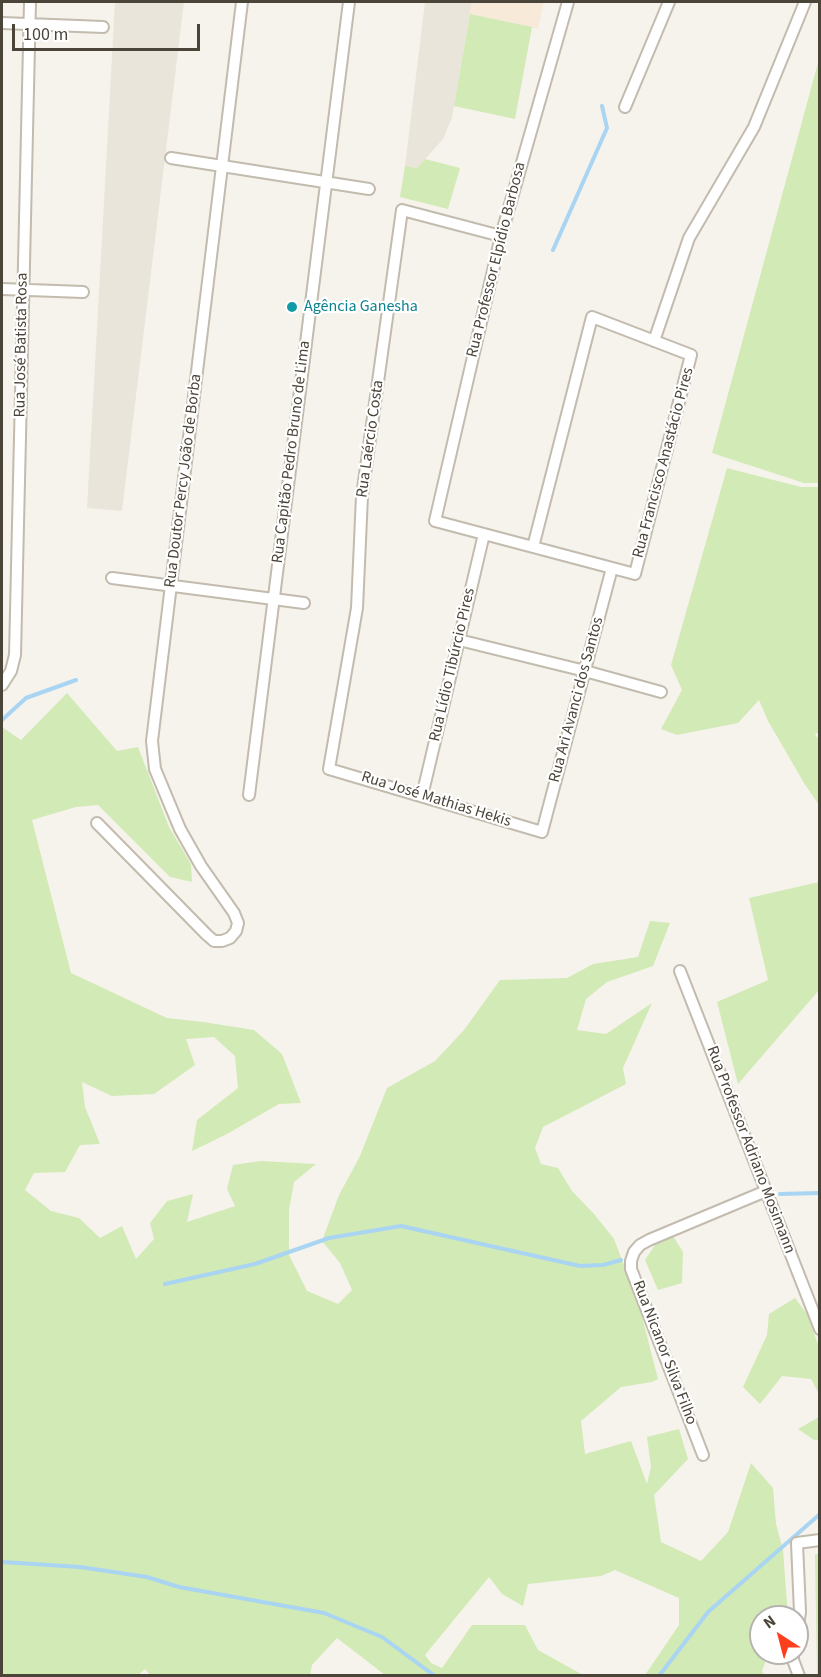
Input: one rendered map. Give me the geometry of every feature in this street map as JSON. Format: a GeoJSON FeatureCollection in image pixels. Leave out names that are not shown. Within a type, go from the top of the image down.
{"type":"FeatureCollection","features":[{"type":"Feature","properties":{"kind":"street","name":"Rua José Batista Rosa"},"geometry":{"type":"LineString","coordinates":[[2,685],[11,671],[15,655],[30,2]]}},
{"type":"Feature","properties":{"kind":"street","name":"Rua Doutor Percy João de Borba"},"geometry":{"type":"LineString","coordinates":[[97,823],[214,941],[230,938],[236,931],[238,922],[234,913],[201,866],[180,829],[161,784],[152,753],[242,2]]}},
{"type":"Feature","properties":{"kind":"street","name":"Rua Capitão Pedro Bruno de Lima"},"geometry":{"type":"LineString","coordinates":[[249,795],[349,2]]}},
{"type":"Feature","properties":{"kind":"street","name":"Rua Professor Elpídio Barbosa"},"geometry":{"type":"LineString","coordinates":[[484,534],[435,520],[501,236],[568,2]]}},
{"type":"Feature","properties":{"kind":"street"},"geometry":{"type":"LineString","coordinates":[[625,107],[669,2]]}},
{"type":"Feature","properties":{"kind":"street"},"geometry":{"type":"LineString","coordinates":[[533,547],[592,317],[654,341],[689,238],[754,127],[805,2]]}},
{"type":"Feature","properties":{"kind":"street"},"geometry":{"type":"LineString","coordinates":[[2,22],[103,27]]}},
{"type":"Feature","properties":{"kind":"street"},"geometry":{"type":"LineString","coordinates":[[171,158],[369,189]]}},
{"type":"Feature","properties":{"kind":"street","name":"Rua Laércio Costa"},"geometry":{"type":"LineString","coordinates":[[329,769],[357,608],[362,496],[402,210],[501,236]]}},
{"type":"Feature","properties":{"kind":"street"},"geometry":{"type":"LineString","coordinates":[[2,289],[83,292]]}},
{"type":"Feature","properties":{"kind":"street","name":"Rua Francisco Anastácio Pires"},"geometry":{"type":"LineString","coordinates":[[612,568],[635,574],[691,356],[654,341]]}},
{"type":"Feature","properties":{"kind":"street"},"geometry":{"type":"LineString","coordinates":[[484,534],[612,568]]}},
{"type":"Feature","properties":{"kind":"street","name":"Rua Lídio Tibúrcio Pires"},"geometry":{"type":"LineString","coordinates":[[422,796],[484,534]]}},
{"type":"Feature","properties":{"kind":"street","name":"Rua Ari Avanci dos Santos"},"geometry":{"type":"LineString","coordinates":[[543,832],[612,568]]}},
{"type":"Feature","properties":{"kind":"street"},"geometry":{"type":"LineString","coordinates":[[112,578],[304,603]]}},
{"type":"Feature","properties":{"kind":"street"},"geometry":{"type":"LineString","coordinates":[[459,640],[661,692]]}},
{"type":"Feature","properties":{"kind":"street","name":"Rua José Mathias Hekis"},"geometry":{"type":"LineString","coordinates":[[329,769],[543,832]]}},
{"type":"Feature","properties":{"kind":"street","name":"Rua Professor Adriano Mosimann"},"geometry":{"type":"LineString","coordinates":[[680,971],[819,1329]]}},
{"type":"Feature","properties":{"kind":"street","name":"Rua Nicanor Silva Filho"},"geometry":{"type":"LineString","coordinates":[[703,1455],[631,1269],[631,1261],[640,1245],[649,1240],[766,1191]]}},
{"type":"Feature","properties":{"kind":"street"},"geometry":{"type":"LineString","coordinates":[[800,1605],[797,1543],[819,1540]]}},
{"type":"Feature","properties":{"kind":"shaded area"},"geometry":{"type":"Polygon","coordinates":[[[115,2],[184,2],[122,511],[87,508],[115,2]]]}},
{"type":"Feature","properties":{"kind":"shaded area"},"geometry":{"type":"Polygon","coordinates":[[[425,2],[472,2],[452,118],[443,139],[417,168],[405,166],[425,2]]]}},
{"type":"Feature","properties":{"kind":"shaded area"},"geometry":{"type":"Polygon","coordinates":[[[472,2],[544,2],[538,29],[470,14],[472,2]]]}},
{"type":"Feature","properties":{"kind":"green space"},"geometry":{"type":"Polygon","coordinates":[[[470,14],[532,27],[515,119],[454,106],[470,14]]]}},
{"type":"Feature","properties":{"kind":"green space"},"geometry":{"type":"Polygon","coordinates":[[[819,59],[820,483],[804,483],[712,453],[819,59]]]}},
{"type":"Feature","properties":{"kind":"green space"},"geometry":{"type":"Polygon","coordinates":[[[425,159],[460,168],[448,209],[400,197],[405,166],[417,168],[425,159]]]}},
{"type":"Feature","properties":{"kind":"green space"},"geometry":{"type":"Polygon","coordinates":[[[727,468],[801,487],[819,487],[820,732],[815,734],[819,740],[819,805],[768,721],[759,700],[738,723],[677,735],[661,729],[682,690],[671,665],[727,468]]]}},
{"type":"Feature","properties":{"kind":"green space"},"geometry":{"type":"Polygon","coordinates":[[[67,693],[117,751],[138,747],[169,827],[191,864],[192,882],[170,877],[98,805],[76,807],[32,820],[71,973],[167,1018],[254,1030],[282,1054],[301,1103],[279,1104],[192,1151],[197,1120],[238,1088],[235,1056],[214,1037],[186,1039],[195,1065],[154,1094],[112,1096],[82,1082],[85,1107],[100,1144],[80,1145],[65,1172],[34,1173],[25,1190],[51,1211],[79,1218],[100,1238],[122,1226],[136,1259],[154,1239],[150,1223],[167,1201],[193,1194],[187,1222],[235,1206],[227,1189],[233,1165],[261,1161],[316,1164],[294,1182],[289,1210],[289,1255],[307,1291],[338,1304],[352,1290],[340,1263],[322,1241],[339,1195],[360,1156],[387,1088],[435,1061],[464,1030],[500,980],[567,978],[593,964],[638,957],[650,921],[670,923],[653,966],[607,982],[586,999],[577,1030],[606,1034],[652,1003],[623,1068],[626,1084],[543,1127],[535,1148],[541,1164],[558,1168],[572,1191],[614,1239],[639,1305],[658,1379],[621,1387],[581,1421],[585,1454],[631,1441],[647,1484],[651,1467],[647,1437],[679,1429],[688,1459],[654,1495],[661,1542],[701,1561],[728,1532],[751,1463],[773,1488],[776,1524],[783,1550],[787,1605],[749,1605],[749,1665],[764,1665],[762,1671],[764,1675],[645,1675],[679,1625],[679,1598],[615,1570],[601,1576],[528,1584],[523,1606],[502,1594],[489,1577],[425,1655],[431,1663],[442,1668],[472,1625],[525,1625],[538,1650],[583,1675],[385,1675],[337,1638],[312,1665],[310,1675],[151,1676],[145,1669],[137,1676],[2,1675],[2,727],[21,740],[67,693]]]}},
{"type":"Feature","properties":{"kind":"green space"},"geometry":{"type":"Polygon","coordinates":[[[819,882],[819,990],[738,1084],[717,1002],[768,980],[749,898],[819,882]]]}},
{"type":"Feature","properties":{"kind":"green space"},"geometry":{"type":"Polygon","coordinates":[[[673,1236],[683,1252],[682,1283],[658,1290],[645,1260],[655,1245],[673,1236]]]}},
{"type":"Feature","properties":{"kind":"green space"},"geometry":{"type":"Polygon","coordinates":[[[795,1298],[807,1314],[819,1347],[819,1394],[811,1379],[782,1376],[760,1404],[743,1387],[767,1335],[769,1314],[795,1298]]]}},
{"type":"Feature","properties":{"kind":"green space"},"geometry":{"type":"Polygon","coordinates":[[[819,1417],[819,1440],[814,1440],[798,1429],[819,1417]]]}},
{"type":"Feature","properties":{"kind":"green space"},"geometry":{"type":"Polygon","coordinates":[[[815,1554],[820,1554],[819,1676],[817,1675],[815,1554]]]}},
{"type":"Feature","properties":{"kind":"waterway"},"geometry":{"type":"LineString","coordinates":[[553,250],[607,128],[602,106]]}},
{"type":"Feature","properties":{"kind":"waterway"},"geometry":{"type":"LineString","coordinates":[[2,720],[26,698],[76,680]]}},
{"type":"Feature","properties":{"kind":"waterway"},"geometry":{"type":"LineString","coordinates":[[780,1194],[820,1193]]}},
{"type":"Feature","properties":{"kind":"waterway"},"geometry":{"type":"LineString","coordinates":[[165,1284],[255,1264],[329,1238],[401,1226],[580,1266],[603,1265],[621,1260]]}},
{"type":"Feature","properties":{"kind":"waterway"},"geometry":{"type":"LineString","coordinates":[[659,1676],[708,1612],[820,1514]]}},
{"type":"Feature","properties":{"kind":"waterway"},"geometry":{"type":"LineString","coordinates":[[2,1562],[80,1567],[147,1577],[179,1587],[324,1613],[382,1637],[435,1676]]}},
{"type":"Feature","properties":{"kind":"place","name":"Agência Ganesha"},"geometry":{"type":"Point","coordinates":[292,307]}}]}
